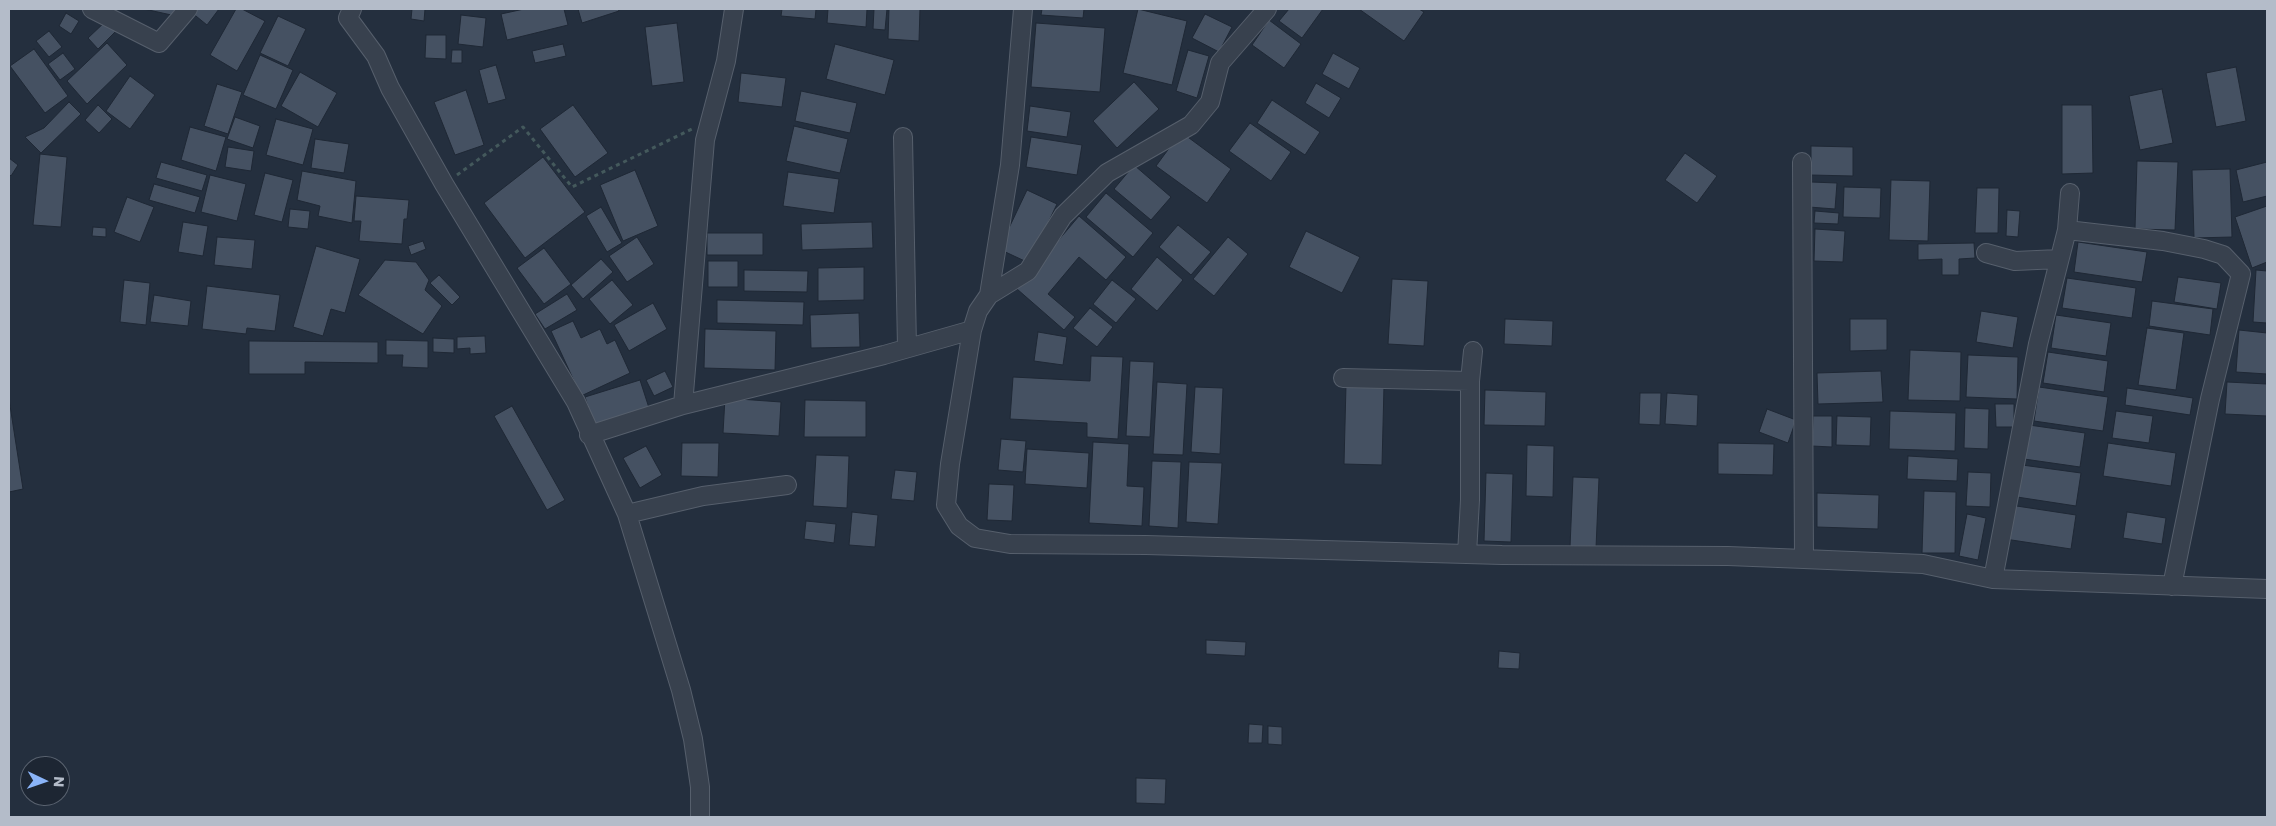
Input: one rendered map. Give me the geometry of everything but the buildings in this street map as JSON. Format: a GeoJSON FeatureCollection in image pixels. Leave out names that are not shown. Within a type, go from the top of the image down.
{"type":"FeatureCollection","features":[{"type":"Feature","properties":{"kind":"street"},"geometry":{"type":"LineString","coordinates":[[92,9],[159,43],[188,9]]}},
{"type":"Feature","properties":{"kind":"street"},"geometry":{"type":"LineString","coordinates":[[683,405],[705,140],[726,61],[734,9]]}},
{"type":"Feature","properties":{"kind":"street"},"geometry":{"type":"LineString","coordinates":[[989,295],[1010,165],[1023,9]]}},
{"type":"Feature","properties":{"kind":"street"},"geometry":{"type":"LineString","coordinates":[[1267,9],[1220,63],[1210,102],[1191,125],[1107,173],[1063,216],[1028,270],[989,295],[978,311],[972,330],[950,464],[946,505],[959,526],[975,538],[1010,544],[1146,545],[1467,554],[1728,556],[1923,564],[1993,579],[2267,589]]}},
{"type":"Feature","properties":{"kind":"street"},"geometry":{"type":"LineString","coordinates":[[347,12],[376,56],[390,88],[444,184],[576,402],[627,514],[681,690],[693,739],[700,787],[700,817]]}},
{"type":"Feature","properties":{"kind":"street"},"geometry":{"type":"LineString","coordinates":[[903,137],[907,348]]}},
{"type":"Feature","properties":{"kind":"street"},"geometry":{"type":"LineString","coordinates":[[1802,162],[1804,559]]}},
{"type":"Feature","properties":{"kind":"street"},"geometry":{"type":"LineString","coordinates":[[1993,579],[2038,344],[2067,230],[2070,193]]}},
{"type":"Feature","properties":{"kind":"street"},"geometry":{"type":"LineString","coordinates":[[2067,230],[2163,241],[2204,249],[2223,255],[2241,274],[2210,399],[2172,586]]}},
{"type":"Feature","properties":{"kind":"street"},"geometry":{"type":"LineString","coordinates":[[1986,252],[2016,261],[2059,259]]}},
{"type":"Feature","properties":{"kind":"street"},"geometry":{"type":"LineString","coordinates":[[590,436],[683,405],[972,330]]}},
{"type":"Feature","properties":{"kind":"street"},"geometry":{"type":"LineString","coordinates":[[1467,554],[1470,500],[1470,381],[1473,351]]}},
{"type":"Feature","properties":{"kind":"street"},"geometry":{"type":"LineString","coordinates":[[1343,378],[1470,381]]}},
{"type":"Feature","properties":{"kind":"street"},"geometry":{"type":"LineString","coordinates":[[627,514],[703,496],[787,485]]}},
{"type":"Feature","properties":{"kind":"path"},"geometry":{"type":"LineString","coordinates":[[444,184],[523,128],[572,186],[710,120]]}}]}
